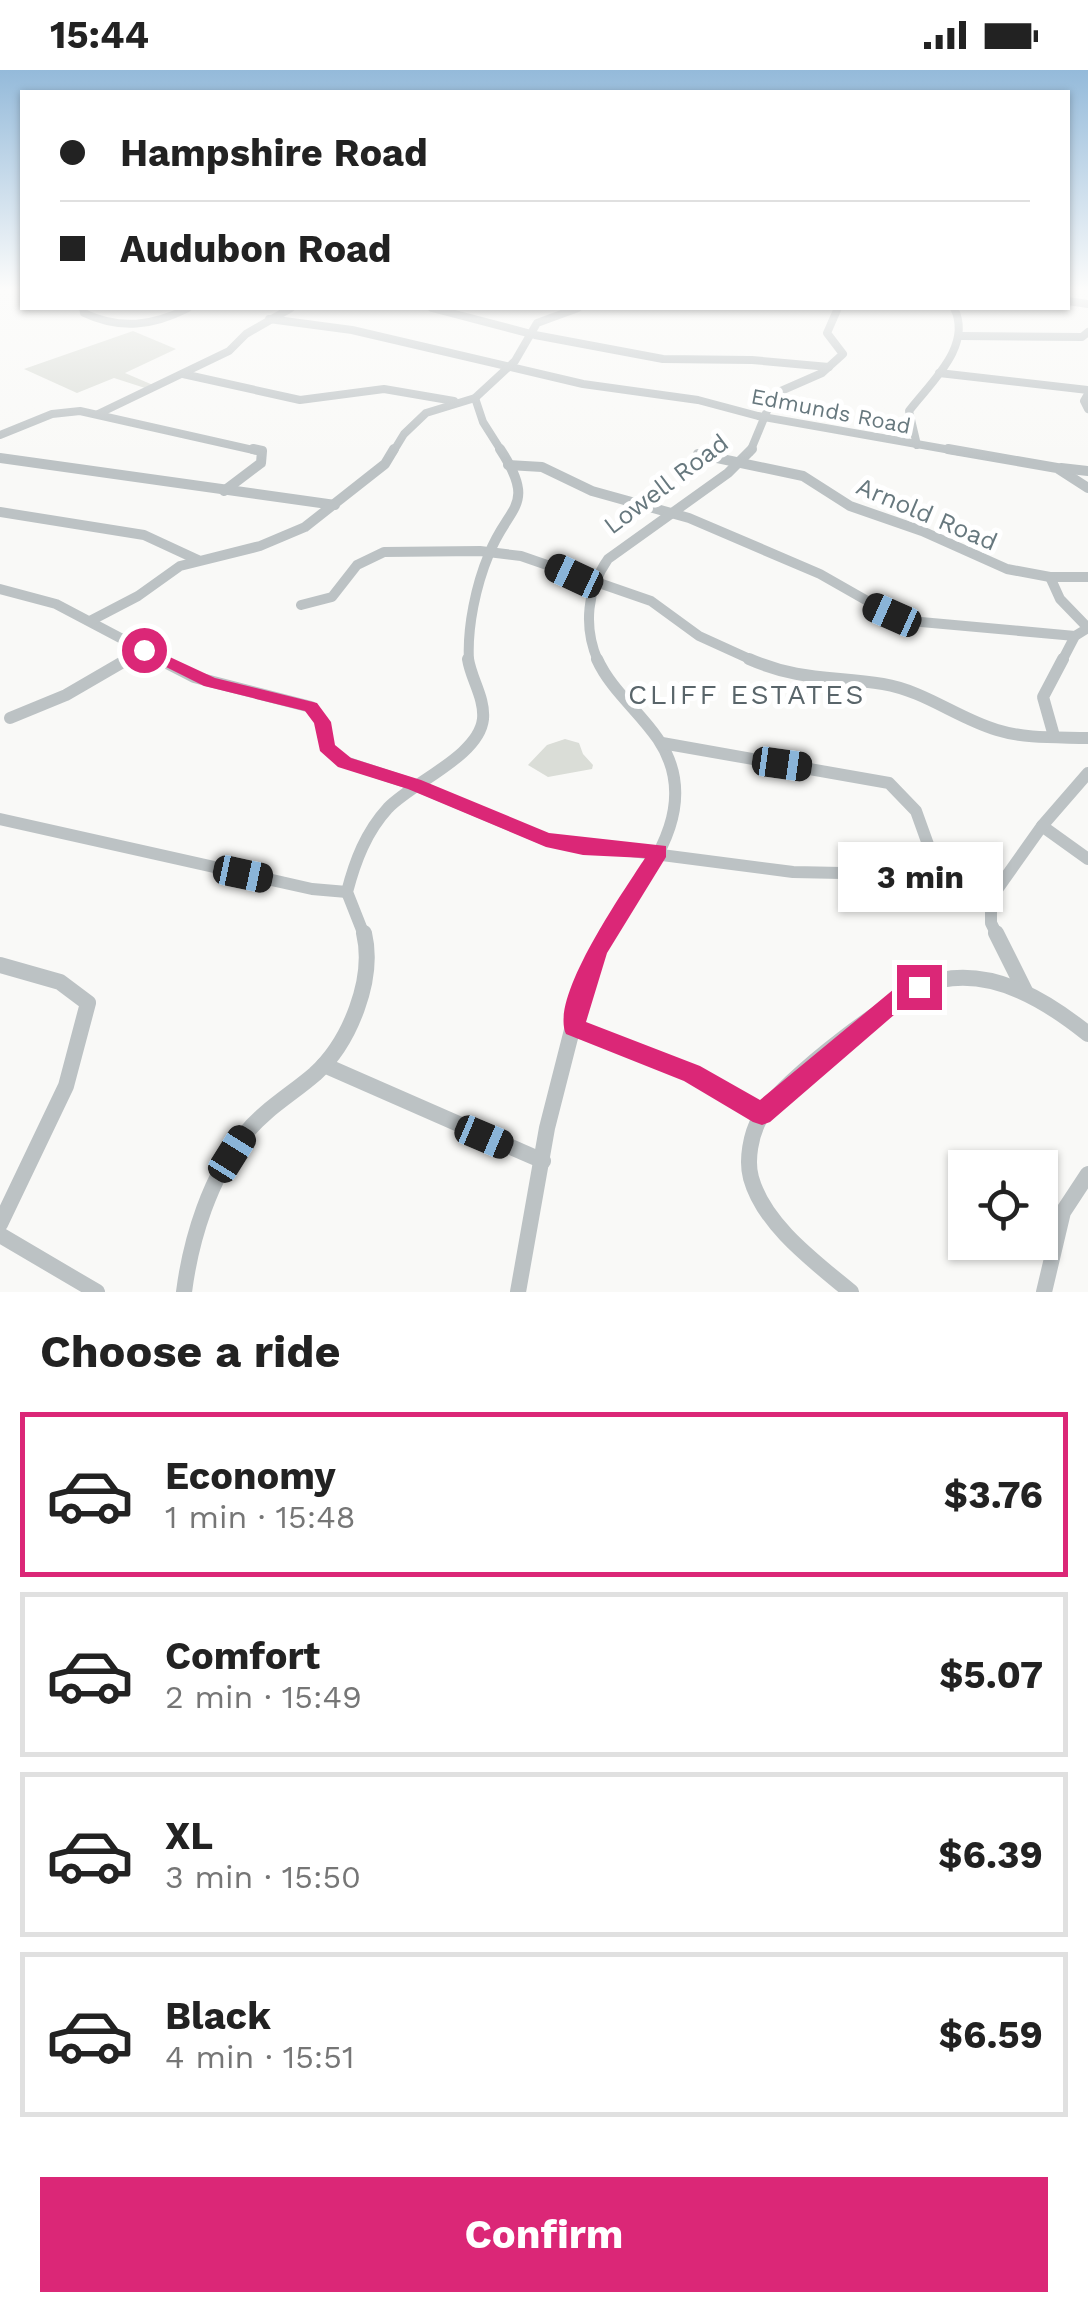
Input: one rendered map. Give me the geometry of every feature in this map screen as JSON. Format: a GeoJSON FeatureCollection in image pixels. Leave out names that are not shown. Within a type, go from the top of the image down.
{"type":"FeatureCollection","features":[{"type":"Feature","properties":{"kind":"street"},"geometry":{"type":"LineString","coordinates":[[98,414],[234,347]]}},
{"type":"Feature","properties":{"kind":"street","name":"Edmunds Road"},"geometry":{"type":"LineString","coordinates":[[415,347],[583,384],[698,400],[768,418],[1056,468],[1088,488]]}},
{"type":"Feature","properties":{"kind":"street"},"geometry":{"type":"LineString","coordinates":[[90,622],[138,596],[167,573],[306,527],[389,460],[402,436],[417,421],[430,411],[476,398],[510,366],[522,347]]}},
{"type":"Feature","properties":{"kind":"street"},"geometry":{"type":"LineString","coordinates":[[603,347],[682,361],[752,360],[829,367],[844,354],[842,347]]}},
{"type":"Feature","properties":{"kind":"street"},"geometry":{"type":"LineString","coordinates":[[917,445],[909,411],[953,347]]}},
{"type":"Feature","properties":{"kind":"street","name":"Lowell Road"},"geometry":{"type":"LineString","coordinates":[[518,1292],[580,994],[597,950],[671,830],[677,796],[672,759],[624,702],[596,661],[586,634],[600,570],[617,550],[740,463],[754,447],[774,394],[829,367]]}},
{"type":"Feature","properties":{"kind":"street"},"geometry":{"type":"LineString","coordinates":[[938,373],[1088,392],[1084,400],[1088,408]]}},
{"type":"Feature","properties":{"kind":"street"},"geometry":{"type":"LineString","coordinates":[[183,374],[300,400],[384,389],[455,402]]}},
{"type":"Feature","properties":{"kind":"street"},"geometry":{"type":"LineString","coordinates":[[184,1292],[202,1222],[244,1135],[324,1065],[352,1016],[367,960],[359,919],[346,892],[368,830],[414,784],[451,762],[481,727],[484,704],[468,654],[489,552],[518,503],[517,483],[477,408],[476,398]]}},
{"type":"Feature","properties":{"kind":"street"},"geometry":{"type":"LineString","coordinates":[[0,436],[58,413],[98,414],[262,451],[262,462],[224,491]]}},
{"type":"Feature","properties":{"kind":"street","name":"Arnold Road"},"geometry":{"type":"LineString","coordinates":[[698,454],[803,476],[857,510],[922,530],[1007,570],[1050,577],[1088,577]]}},
{"type":"Feature","properties":{"kind":"street"},"geometry":{"type":"LineString","coordinates":[[0,458],[334,505]]}},
{"type":"Feature","properties":{"kind":"street"},"geometry":{"type":"LineString","coordinates":[[508,465],[542,467],[592,490],[673,512],[820,574],[892,615],[920,622],[1076,636]]}},
{"type":"Feature","properties":{"kind":"street"},"geometry":{"type":"LineString","coordinates":[[1056,468],[1088,471]]}},
{"type":"Feature","properties":{"kind":"street"},"geometry":{"type":"LineString","coordinates":[[0,512],[144,535],[198,560]]}},
{"type":"Feature","properties":{"kind":"street"},"geometry":{"type":"LineString","coordinates":[[301,605],[332,597],[357,565],[380,553],[489,552],[534,559],[651,601],[699,636],[763,664],[809,678],[884,684],[924,695],[995,730],[1085,739]]}},
{"type":"Feature","properties":{"kind":"street"},"geometry":{"type":"LineString","coordinates":[[1050,577],[1054,592],[1088,628],[1076,636],[1043,697],[1054,736]]}},
{"type":"Feature","properties":{"kind":"street"},"geometry":{"type":"LineString","coordinates":[[0,590],[48,601],[210,682],[311,707],[318,714],[326,747],[334,757],[414,784],[546,840],[810,874],[939,874],[970,884],[991,898]]}},
{"type":"Feature","properties":{"kind":"street"},"geometry":{"type":"LineString","coordinates":[[10,718],[66,694],[144,650]]}},
{"type":"Feature","properties":{"kind":"street"},"geometry":{"type":"LineString","coordinates":[[662,743],[889,783],[904,794],[922,823],[939,874]]}},
{"type":"Feature","properties":{"kind":"street"},"geometry":{"type":"LineString","coordinates":[[1024,990],[991,924],[991,898],[1042,826],[1088,774]]}},
{"type":"Feature","properties":{"kind":"street"},"geometry":{"type":"LineString","coordinates":[[0,819],[312,888],[346,892]]}},
{"type":"Feature","properties":{"kind":"street"},"geometry":{"type":"LineString","coordinates":[[1042,826],[1088,859]]}},
{"type":"Feature","properties":{"kind":"street"},"geometry":{"type":"LineString","coordinates":[[0,965],[60,982],[81,992],[88,1002],[78,1046],[56,1106],[0,1224]]}},
{"type":"Feature","properties":{"kind":"street"},"geometry":{"type":"LineString","coordinates":[[850,1292],[772,1214],[751,1178],[750,1153],[762,1114],[901,996],[940,980],[968,979],[1024,990],[1043,999],[1088,1034]]}},
{"type":"Feature","properties":{"kind":"street"},"geometry":{"type":"LineString","coordinates":[[574,1027],[692,1074],[762,1114]]}},
{"type":"Feature","properties":{"kind":"street"},"geometry":{"type":"LineString","coordinates":[[324,1065],[543,1162]]}},
{"type":"Feature","properties":{"kind":"street"},"geometry":{"type":"LineString","coordinates":[[1044,1292],[1063,1212],[1088,1174]]}},
{"type":"Feature","properties":{"kind":"street"},"geometry":{"type":"LineString","coordinates":[[0,1235],[97,1292]]}},
{"type":"Feature","properties":{"kind":"shaded area"},"geometry":{"type":"Polygon","coordinates":[[[87,347],[176,349],[125,373],[153,385],[145,388],[114,378],[77,393],[24,369],[87,347]]]}},
{"type":"Feature","properties":{"kind":"shaded area"},"geometry":{"type":"Polygon","coordinates":[[[565,739],[579,743],[592,769],[548,777],[528,765],[547,745],[565,739]]]}},
{"type":"Feature","properties":{"kind":"district","name":"CLIFF ESTATES"},"geometry":{"type":"Point","coordinates":[747,694]}},
{"type":"Feature","properties":{"kind":"route"},"geometry":{"type":"LineString","coordinates":[[144,650],[194,677],[311,707],[322,722],[326,747],[345,762],[414,784],[546,840],[605,850],[659,852],[597,950],[580,994],[574,1027],[692,1074],[762,1114],[901,996],[919,987]]}}]}
